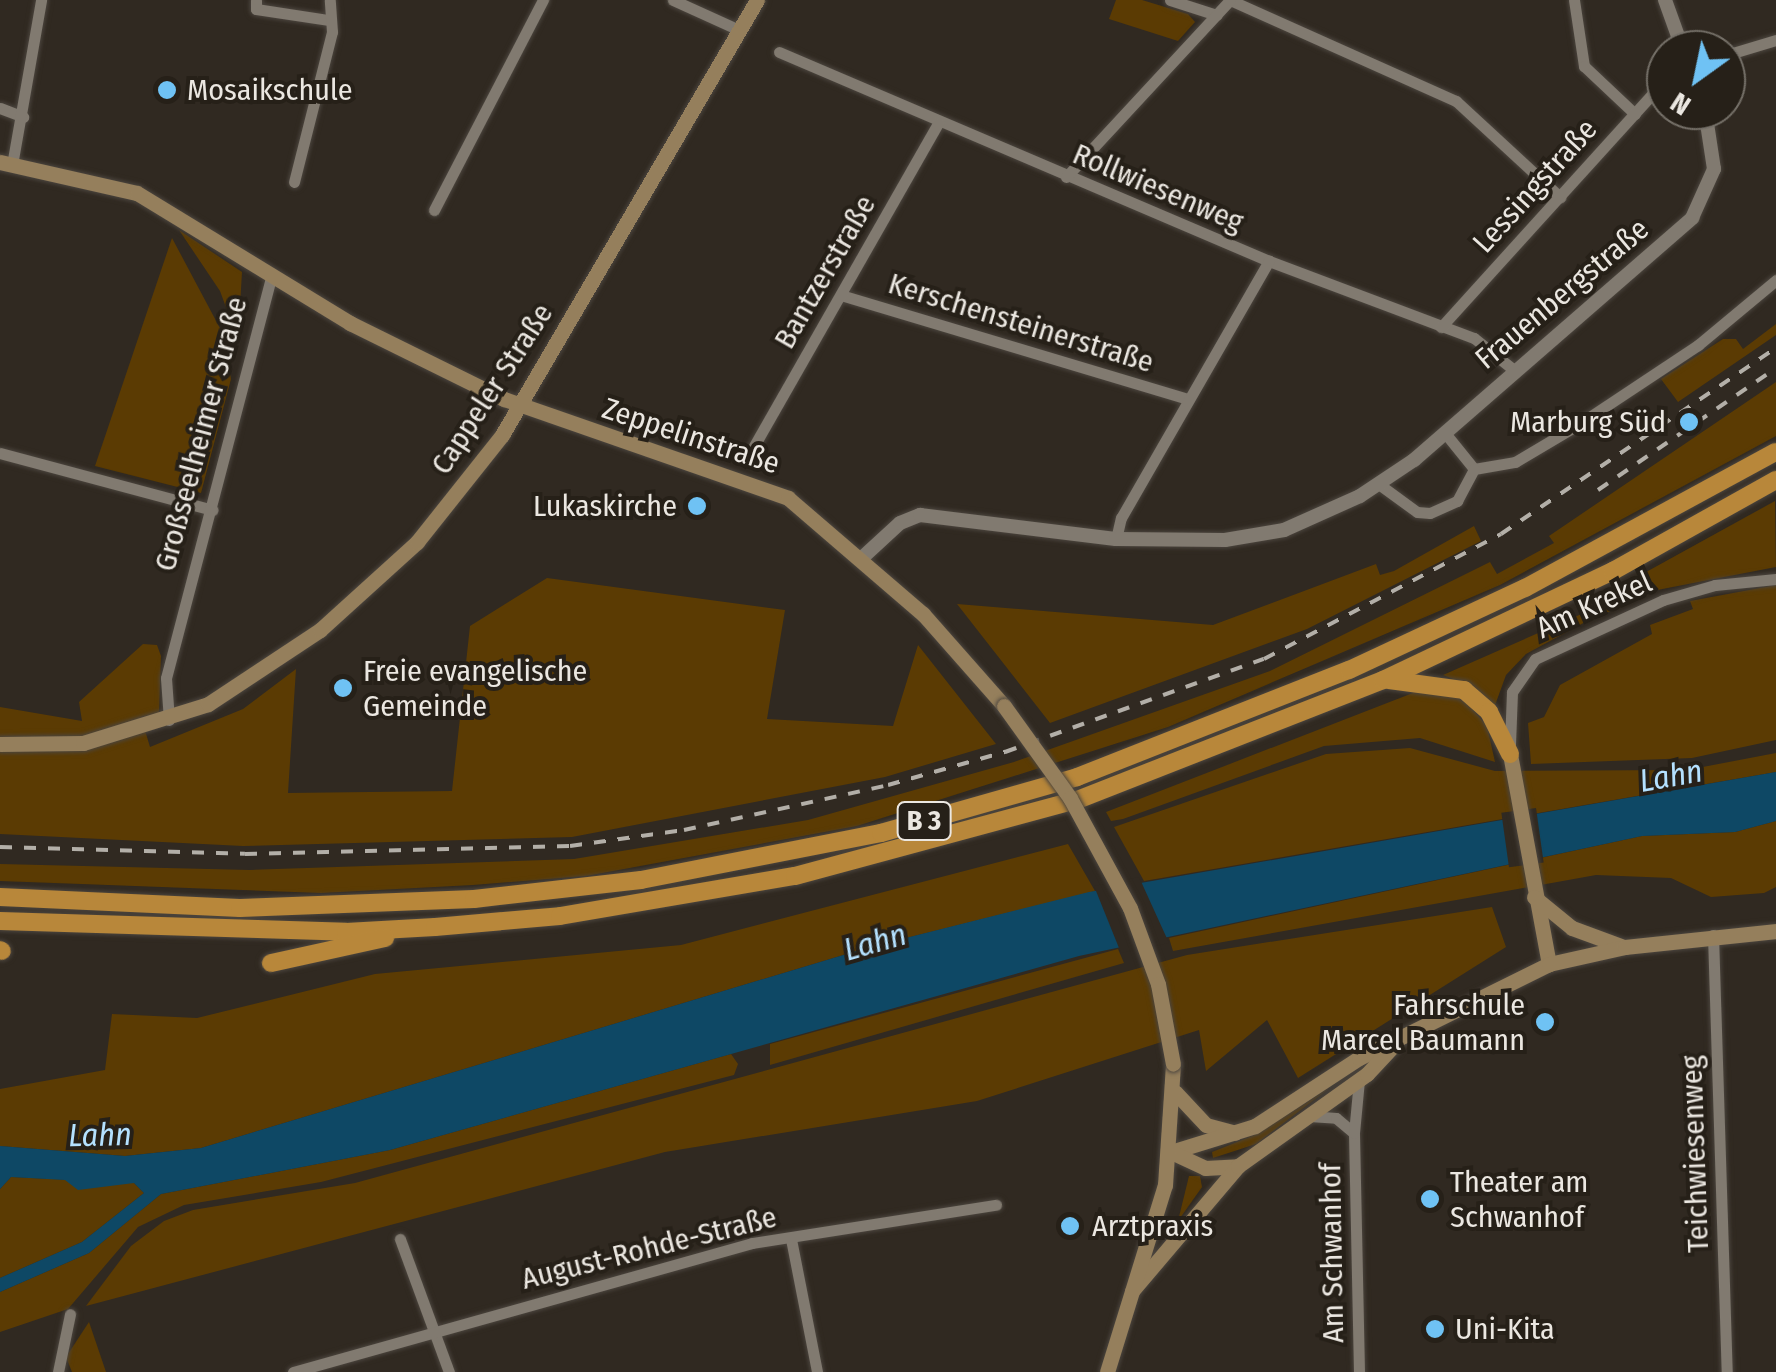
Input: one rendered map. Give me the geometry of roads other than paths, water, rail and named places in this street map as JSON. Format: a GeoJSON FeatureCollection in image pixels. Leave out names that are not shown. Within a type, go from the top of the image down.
{"type":"FeatureCollection","features":[{"type":"Feature","properties":{"kind":"highway","name":"B 3"},"geometry":{"type":"LineString","coordinates":[[0,897],[240,908],[474,898],[657,878],[881,833],[1077,777],[1349,670],[1525,588],[1776,452]]}},
{"type":"Feature","properties":{"kind":"highway","name":"B 3"},"geometry":{"type":"LineString","coordinates":[[0,921],[308,931],[434,927],[560,916],[723,890],[982,828],[1164,769],[1383,680],[1599,578],[1776,480]]}},
{"type":"Feature","properties":{"kind":"highway"},"geometry":{"type":"LineString","coordinates":[[1383,680],[1427,680],[1464,690],[1501,721],[1510,754]]}},
{"type":"Feature","properties":{"kind":"highway"},"geometry":{"type":"LineString","coordinates":[[271,963],[434,927]]}},
{"type":"Feature","properties":{"kind":"main road","name":"Cappeler Straße"},"geometry":{"type":"LineString","coordinates":[[0,744],[69,745],[169,720],[288,654],[381,577],[440,516],[520,406],[757,0]]}},
{"type":"Feature","properties":{"kind":"main road","name":"Großseelheimer Straße"},"geometry":{"type":"LineString","coordinates":[[6,163],[136,193],[271,278]]}},
{"type":"Feature","properties":{"kind":"main road","name":"Zeppelinstraße"},"geometry":{"type":"LineString","coordinates":[[271,278],[520,406],[774,490],[862,556],[959,651],[1004,706],[1070,798],[1130,908],[1158,984],[1173,1064],[1171,1152],[1107,1372]]}},
{"type":"Feature","properties":{"kind":"main road"},"geometry":{"type":"LineString","coordinates":[[1510,754],[1532,895],[1549,964]]}},
{"type":"Feature","properties":{"kind":"main road"},"geometry":{"type":"LineString","coordinates":[[1532,895],[1572,928],[1625,947]]}},
{"type":"Feature","properties":{"kind":"main road"},"geometry":{"type":"LineString","coordinates":[[1171,1152],[1238,1134],[1396,1043],[1549,964],[1625,947],[1776,931]]}},
{"type":"Feature","properties":{"kind":"main road"},"geometry":{"type":"LineString","coordinates":[[1132,1291],[1238,1166],[1359,1080],[1396,1043]]}},
{"type":"Feature","properties":{"kind":"main road"},"geometry":{"type":"LineString","coordinates":[[1175,1092],[1206,1126],[1238,1134]]}},
{"type":"Feature","properties":{"kind":"main road"},"geometry":{"type":"LineString","coordinates":[[1171,1152],[1205,1168],[1238,1166]]}},
{"type":"Feature","properties":{"kind":"street"},"geometry":{"type":"LineString","coordinates":[[6,163],[23,116],[42,0]]}},
{"type":"Feature","properties":{"kind":"street"},"geometry":{"type":"LineString","coordinates":[[256,0],[256,9],[329,20]]}},
{"type":"Feature","properties":{"kind":"street"},"geometry":{"type":"LineString","coordinates":[[294,182],[332,32],[330,0]]}},
{"type":"Feature","properties":{"kind":"street"},"geometry":{"type":"LineString","coordinates":[[434,210],[543,0]]}},
{"type":"Feature","properties":{"kind":"street"},"geometry":{"type":"LineString","coordinates":[[673,0],[739,30]]}},
{"type":"Feature","properties":{"kind":"street"},"geometry":{"type":"LineString","coordinates":[[1170,0],[1218,16]]}},
{"type":"Feature","properties":{"kind":"street"},"geometry":{"type":"LineString","coordinates":[[1066,177],[1230,0],[1439,92],[1560,197]]}},
{"type":"Feature","properties":{"kind":"street"},"geometry":{"type":"LineString","coordinates":[[1574,0],[1584,66],[1634,114]]}},
{"type":"Feature","properties":{"kind":"street"},"geometry":{"type":"LineString","coordinates":[[1665,0],[1676,30]]}},
{"type":"Feature","properties":{"kind":"street"},"geometry":{"type":"LineString","coordinates":[[1746,50],[1776,40]]}},
{"type":"Feature","properties":{"kind":"street","name":"Rollwiesenweg"},"geometry":{"type":"LineString","coordinates":[[779,52],[1066,177],[1269,261],[1441,326],[1495,350],[1514,370]]}},
{"type":"Feature","properties":{"kind":"street","name":"Lessingstraße"},"geometry":{"type":"LineString","coordinates":[[1441,326],[1646,101]]}},
{"type":"Feature","properties":{"kind":"street"},"geometry":{"type":"LineString","coordinates":[[0,108],[23,116]]}},
{"type":"Feature","properties":{"kind":"street","name":"Bantzerstraße"},"geometry":{"type":"LineString","coordinates":[[754,446],[938,123]]}},
{"type":"Feature","properties":{"kind":"street","name":"Frauenbergstraße"},"geometry":{"type":"LineString","coordinates":[[1380,485],[1445,433],[1700,208],[1714,161],[1708,130]]}},
{"type":"Feature","properties":{"kind":"street"},"geometry":{"type":"LineString","coordinates":[[1116,539],[1121,518],[1187,398],[1269,261]]}},
{"type":"Feature","properties":{"kind":"street","name":"Großseelheimer Straße"},"geometry":{"type":"LineString","coordinates":[[169,720],[166,678],[212,510],[240,376],[271,278]]}},
{"type":"Feature","properties":{"kind":"street"},"geometry":{"type":"LineString","coordinates":[[862,556],[900,522],[920,515],[1116,539],[1259,536],[1305,522],[1380,485],[1426,513],[1457,501],[1472,474],[1515,462],[1654,374],[1776,280]]}},
{"type":"Feature","properties":{"kind":"street","name":"Kerschensteinerstraße"},"geometry":{"type":"LineString","coordinates":[[841,295],[1187,398]]}},
{"type":"Feature","properties":{"kind":"street"},"geometry":{"type":"LineString","coordinates":[[1445,433],[1472,474]]}},
{"type":"Feature","properties":{"kind":"street"},"geometry":{"type":"LineString","coordinates":[[0,453],[212,510]]}},
{"type":"Feature","properties":{"kind":"street","name":"Am Krekel"},"geometry":{"type":"LineString","coordinates":[[1501,721],[1521,673],[1560,645],[1692,591],[1776,578]]}},
{"type":"Feature","properties":{"kind":"street","name":"Teichwiesenweg"},"geometry":{"type":"LineString","coordinates":[[1713,935],[1727,1372]]}},
{"type":"Feature","properties":{"kind":"street","name":"Am Schwanhof"},"geometry":{"type":"LineString","coordinates":[[1359,1080],[1354,1133],[1359,1372]]}},
{"type":"Feature","properties":{"kind":"street","name":"Am Schwanhof"},"geometry":{"type":"LineString","coordinates":[[1306,1116],[1336,1118],[1354,1133]]}},
{"type":"Feature","properties":{"kind":"street","name":"August-Rohde-Straße"},"geometry":{"type":"LineString","coordinates":[[293,1372],[434,1328],[752,1244],[996,1205]]}},
{"type":"Feature","properties":{"kind":"street"},"geometry":{"type":"LineString","coordinates":[[791,1239],[817,1372]]}},
{"type":"Feature","properties":{"kind":"street"},"geometry":{"type":"LineString","coordinates":[[400,1240],[448,1372]]}},
{"type":"Feature","properties":{"kind":"street"},"geometry":{"type":"LineString","coordinates":[[58,1372],[70,1314]]}},
{"type":"Feature","properties":{"kind":"water"},"geometry":{"type":"Polygon","coordinates":[[[1776,772],[1776,821],[1735,832],[1642,836],[1079,956],[390,1150],[161,1194],[89,1253],[0,1292],[0,1278],[82,1242],[144,1193],[134,1183],[78,1190],[65,1180],[11,1177],[0,1189],[0,1146],[125,1156],[201,1148],[870,947],[1089,892],[1776,772]]]}},
{"type":"Feature","properties":{"kind":"railway"},"geometry":{"type":"LineString","coordinates":[[0,847],[245,854],[570,846],[684,830],[888,785],[1005,752],[1264,659],[1501,534],[1776,348]]}},
{"type":"Feature","properties":{"kind":"railway"},"geometry":{"type":"LineString","coordinates":[[1598,490],[1776,368]]}},
{"type":"Feature","properties":{"kind":"place","name":"Mosaikschule"},"geometry":{"type":"Point","coordinates":[167,90]}},
{"type":"Feature","properties":{"kind":"place","name":"Marburg Süd"},"geometry":{"type":"Point","coordinates":[1689,422]}},
{"type":"Feature","properties":{"kind":"place","name":"Lukaskirche"},"geometry":{"type":"Point","coordinates":[697,506]}},
{"type":"Feature","properties":{"kind":"place","name":"Freie evangelische Gemeinde"},"geometry":{"type":"Point","coordinates":[343,688]}},
{"type":"Feature","properties":{"kind":"place","name":"Fahrschule Marcel Baumann"},"geometry":{"type":"Point","coordinates":[1545,1022]}},
{"type":"Feature","properties":{"kind":"place","name":"Theater am Schwanhof"},"geometry":{"type":"Point","coordinates":[1430,1199]}},
{"type":"Feature","properties":{"kind":"place","name":"Arztpraxis"},"geometry":{"type":"Point","coordinates":[1070,1226]}},
{"type":"Feature","properties":{"kind":"place","name":"Uni-Kita"},"geometry":{"type":"Point","coordinates":[1435,1329]}},
{"type":"Feature","properties":{"kind":"water label","name":"Lahn"},"geometry":{"type":"Point","coordinates":[1671,776]}},
{"type":"Feature","properties":{"kind":"water label","name":"Lahn"},"geometry":{"type":"Point","coordinates":[875,942]}},
{"type":"Feature","properties":{"kind":"water label","name":"Lahn"},"geometry":{"type":"Point","coordinates":[100,1135]}}]}
